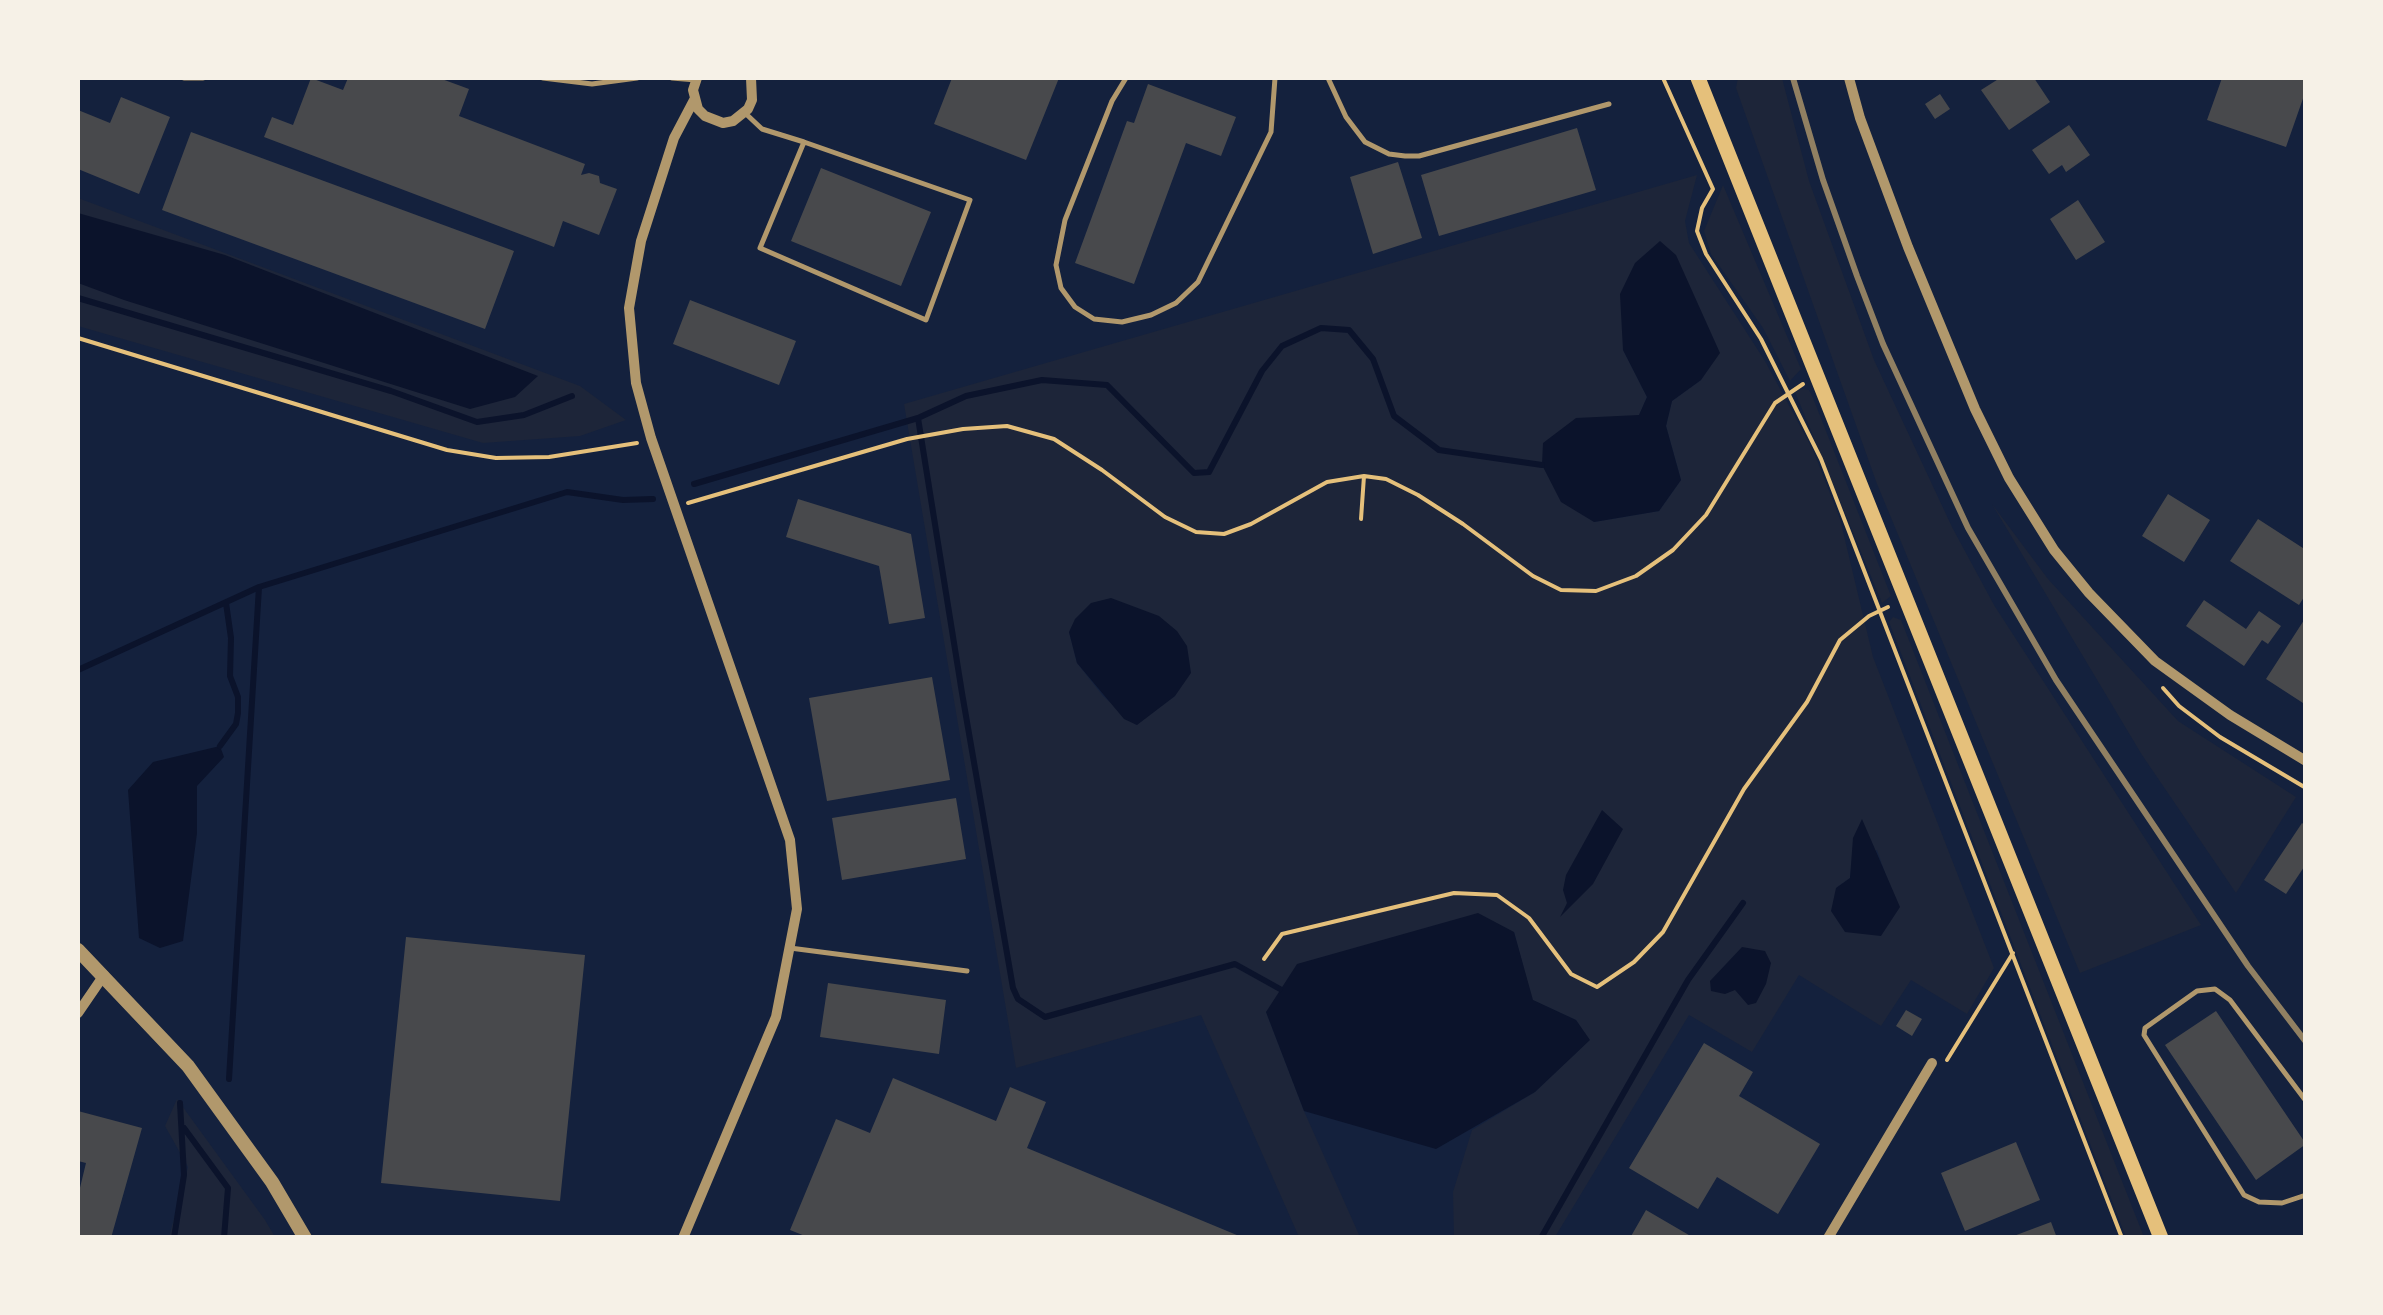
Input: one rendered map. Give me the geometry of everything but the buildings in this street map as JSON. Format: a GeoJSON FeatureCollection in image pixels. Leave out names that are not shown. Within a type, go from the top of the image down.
{"type":"FeatureCollection","features":[{"type":"Feature","properties":{"kind":"main road"},"geometry":{"type":"LineString","coordinates":[[1698,78],[2161,1238]]}},
{"type":"Feature","properties":{"kind":"street"},"geometry":{"type":"LineString","coordinates":[[694,100],[698,109],[713,121],[733,121],[746,112],[752,100],[750,78]]}},
{"type":"Feature","properties":{"kind":"street"},"geometry":{"type":"LineString","coordinates":[[1850,78],[1860,118],[1908,247],[1975,409],[2009,478],[2054,550],[2089,593],[2155,661],[2230,716],[2306,760]]}},
{"type":"Feature","properties":{"kind":"street"},"geometry":{"type":"LineString","coordinates":[[683,1238],[776,1017],[797,908],[790,840],[674,507],[636,383],[629,308],[641,241],[658,180],[694,100],[696,79]]}},
{"type":"Feature","properties":{"kind":"street"},"geometry":{"type":"LineString","coordinates":[[78,950],[188,1066],[272,1182],[305,1238]]}},
{"type":"Feature","properties":{"kind":"street"},"geometry":{"type":"LineString","coordinates":[[78,1012],[104,975]]}},
{"type":"Feature","properties":{"kind":"street"},"geometry":{"type":"LineString","coordinates":[[1828,1238],[1932,1063]]}},
{"type":"Feature","properties":{"kind":"lane"},"geometry":{"type":"LineString","coordinates":[[184,78],[203,78]]}},
{"type":"Feature","properties":{"kind":"lane"},"geometry":{"type":"LineString","coordinates":[[544,78],[592,84],[637,78]]}},
{"type":"Feature","properties":{"kind":"lane"},"geometry":{"type":"LineString","coordinates":[[672,78],[696,79]]}},
{"type":"Feature","properties":{"kind":"lane"},"geometry":{"type":"LineString","coordinates":[[1126,78],[1112,101],[1065,220],[1056,265],[1061,288],[1075,307],[1094,318],[1122,322],[1151,315],[1176,303],[1198,282],[1271,132],[1274,78]]}},
{"type":"Feature","properties":{"kind":"lane"},"geometry":{"type":"LineString","coordinates":[[1328,78],[1346,117],[1365,142],[1389,154],[1405,156],[1419,156],[1609,104]]}},
{"type":"Feature","properties":{"kind":"lane"},"geometry":{"type":"LineString","coordinates":[[746,112],[762,129],[804,142],[970,200],[926,320],[760,248],[804,142]]}},
{"type":"Feature","properties":{"kind":"lane"},"geometry":{"type":"LineString","coordinates":[[790,948],[967,971]]}},
{"type":"Feature","properties":{"kind":"lane"},"geometry":{"type":"LineString","coordinates":[[2306,1101],[2230,1000],[2215,989],[2197,991],[2144,1028],[2144,1035],[2244,1195],[2259,1202],[2282,1203],[2306,1194]]}},
{"type":"Feature","properties":{"kind":"path"},"geometry":{"type":"LineString","coordinates":[[1663,78],[1713,189],[1702,208],[1697,231],[1706,254],[1762,339],[1821,460],[2122,1238]]}},
{"type":"Feature","properties":{"kind":"path"},"geometry":{"type":"LineString","coordinates":[[78,338],[448,450],[496,458],[549,458],[627,446],[651,438]]}},
{"type":"Feature","properties":{"kind":"path"},"geometry":{"type":"LineString","coordinates":[[674,507],[907,440],[1007,426],[1054,440],[1164,517],[1196,532],[1224,534],[1251,524],[1327,482],[1364,476],[1386,479],[1464,524],[1533,576],[1560,590],[1596,591],[1636,576],[1673,550],[1706,515],[1775,403],[1818,376]]}},
{"type":"Feature","properties":{"kind":"path"},"geometry":{"type":"LineString","coordinates":[[1360,518],[1364,476]]}},
{"type":"Feature","properties":{"kind":"path"},"geometry":{"type":"LineString","coordinates":[[1264,959],[1282,934],[1454,893],[1496,895],[1530,918],[1571,974],[1597,986],[1634,962],[1663,932],[1744,789],[1806,702],[1840,640],[1869,616],[1906,598]]}},
{"type":"Feature","properties":{"kind":"path"},"geometry":{"type":"LineString","coordinates":[[2162,687],[2179,706],[2220,737],[2306,788]]}},
{"type":"Feature","properties":{"kind":"path"},"geometry":{"type":"LineString","coordinates":[[1932,1063],[1944,1066],[2013,953]]}},
{"type":"Feature","properties":{"kind":"shaded area"},"geometry":{"type":"Polygon","coordinates":[[[1738,78],[1782,78],[1809,181],[1874,360],[1952,527],[1994,605],[2201,925],[2080,973],[1877,484],[1736,88],[1738,78]]]}},
{"type":"Feature","properties":{"kind":"shaded area"},"geometry":{"type":"Polygon","coordinates":[[[1697,175],[1685,221],[1689,243],[1765,361],[1813,450],[1840,519],[1873,657],[1994,968],[1967,1014],[1911,980],[1881,1026],[1799,975],[1752,1052],[1689,1015],[1555,1237],[1454,1238],[1453,1192],[1472,1130],[1535,1092],[1589,1040],[1576,1020],[1532,1000],[1514,932],[1266,1012],[1304,1111],[1360,1237],[1299,1237],[1201,1015],[1016,1068],[904,404],[1697,175]],[[1623,350],[1647,397],[1639,416],[1576,419],[1594,522],[1659,511],[1681,480],[1666,426],[1672,401],[1701,380],[1623,350]],[[1069,632],[1077,663],[1103,696],[1136,725],[1175,696],[1069,632]],[[1877,850],[1852,865],[1850,878],[1836,888],[1886,876],[1877,850]]]}},
{"type":"Feature","properties":{"kind":"shaded area"},"geometry":{"type":"Polygon","coordinates":[[[1723,185],[1801,369],[1790,381],[1763,328],[1711,254],[1704,231],[1723,185]]]}},
{"type":"Feature","properties":{"kind":"shaded area"},"geometry":{"type":"Polygon","coordinates":[[[78,198],[580,386],[626,420],[580,436],[483,443],[78,326],[78,198]]]}},
{"type":"Feature","properties":{"kind":"shaded area"},"geometry":{"type":"Polygon","coordinates":[[[78,213],[225,255],[538,376],[515,397],[470,409],[124,300],[78,283],[78,213]]]}},
{"type":"Feature","properties":{"kind":"shaded area"},"geometry":{"type":"Polygon","coordinates":[[[1660,241],[1676,255],[1720,353],[1701,380],[1672,401],[1666,426],[1681,480],[1659,511],[1594,522],[1561,502],[1542,465],[1543,443],[1576,418],[1639,415],[1647,397],[1623,350],[1620,294],[1635,263],[1660,241]]]}},
{"type":"Feature","properties":{"kind":"shaded area"},"geometry":{"type":"Polygon","coordinates":[[[1809,390],[1813,398],[1891,596],[1882,603],[1795,392],[1809,390]]]}},
{"type":"Feature","properties":{"kind":"shaded area"},"geometry":{"type":"Polygon","coordinates":[[[1992,504],[2048,579],[2178,721],[2296,797],[2236,893],[2142,755],[1992,504]]]}},
{"type":"Feature","properties":{"kind":"shaded area"},"geometry":{"type":"Polygon","coordinates":[[[1111,598],[1159,616],[1187,646],[1191,673],[1175,696],[1137,725],[1124,719],[1077,663],[1069,632],[1075,619],[1091,603],[1111,598]]]}},
{"type":"Feature","properties":{"kind":"shaded area"},"geometry":{"type":"Polygon","coordinates":[[[1893,617],[1901,620],[2144,1237],[2126,1237],[1889,622],[1893,617]]]}},
{"type":"Feature","properties":{"kind":"shaded area"},"geometry":{"type":"Polygon","coordinates":[[[220,746],[224,757],[197,786],[197,833],[183,941],[160,948],[139,938],[128,790],[153,762],[220,746]]]}},
{"type":"Feature","properties":{"kind":"shaded area"},"geometry":{"type":"Polygon","coordinates":[[[1602,810],[1623,829],[1593,884],[1560,917],[1567,903],[1563,890],[1566,875],[1602,810]]]}},
{"type":"Feature","properties":{"kind":"shaded area"},"geometry":{"type":"Polygon","coordinates":[[[1862,819],[1900,907],[1881,936],[1845,932],[1831,911],[1836,888],[1850,878],[1853,838],[1862,819]]]}},
{"type":"Feature","properties":{"kind":"shaded area"},"geometry":{"type":"Polygon","coordinates":[[[1478,913],[1514,932],[1533,1000],[1576,1020],[1590,1040],[1535,1092],[1436,1149],[1304,1111],[1266,1012],[1297,964],[1478,913]]]}},
{"type":"Feature","properties":{"kind":"shaded area"},"geometry":{"type":"Polygon","coordinates":[[[1742,947],[1765,951],[1771,963],[1756,1003],[1748,1005],[1735,990],[1725,994],[1711,991],[1710,981],[1742,947]]]}},
{"type":"Feature","properties":{"kind":"shaded area"},"geometry":{"type":"Polygon","coordinates":[[[177,1099],[275,1237],[169,1237],[188,1167],[165,1126],[177,1099]]]}},
{"type":"Feature","properties":{"kind":"waterway"},"geometry":{"type":"LineString","coordinates":[[78,298],[391,391],[477,422],[524,415],[572,396]]}},
{"type":"Feature","properties":{"kind":"waterway"},"geometry":{"type":"LineString","coordinates":[[694,484],[918,418],[966,396],[1042,380],[1107,385],[1194,473],[1209,472],[1262,371],[1282,346],[1321,328],[1349,330],[1373,359],[1394,416],[1439,450],[1542,465]]}},
{"type":"Feature","properties":{"kind":"waterway"},"geometry":{"type":"LineString","coordinates":[[918,418],[962,693],[1018,999],[1045,1017],[1235,964],[1280,989]]}},
{"type":"Feature","properties":{"kind":"waterway"},"geometry":{"type":"LineString","coordinates":[[78,670],[259,587],[567,492],[623,500],[653,499]]}},
{"type":"Feature","properties":{"kind":"waterway"},"geometry":{"type":"LineString","coordinates":[[229,1079],[259,587]]}},
{"type":"Feature","properties":{"kind":"waterway"},"geometry":{"type":"LineString","coordinates":[[220,746],[236,724],[238,713],[238,697],[230,676],[231,638],[226,603]]}},
{"type":"Feature","properties":{"kind":"waterway"},"geometry":{"type":"LineString","coordinates":[[1541,1238],[1688,980],[1743,903]]}},
{"type":"Feature","properties":{"kind":"waterway"},"geometry":{"type":"LineString","coordinates":[[174,1238],[184,1175],[180,1103]]}},
{"type":"Feature","properties":{"kind":"waterway"},"geometry":{"type":"LineString","coordinates":[[184,1128],[228,1188],[224,1238]]}},
{"type":"Feature","properties":{"kind":"railway"},"geometry":{"type":"LineString","coordinates":[[1793,78],[1823,180],[1883,344],[1968,528],[2056,680],[2248,966],[2306,1042]]}}]}
